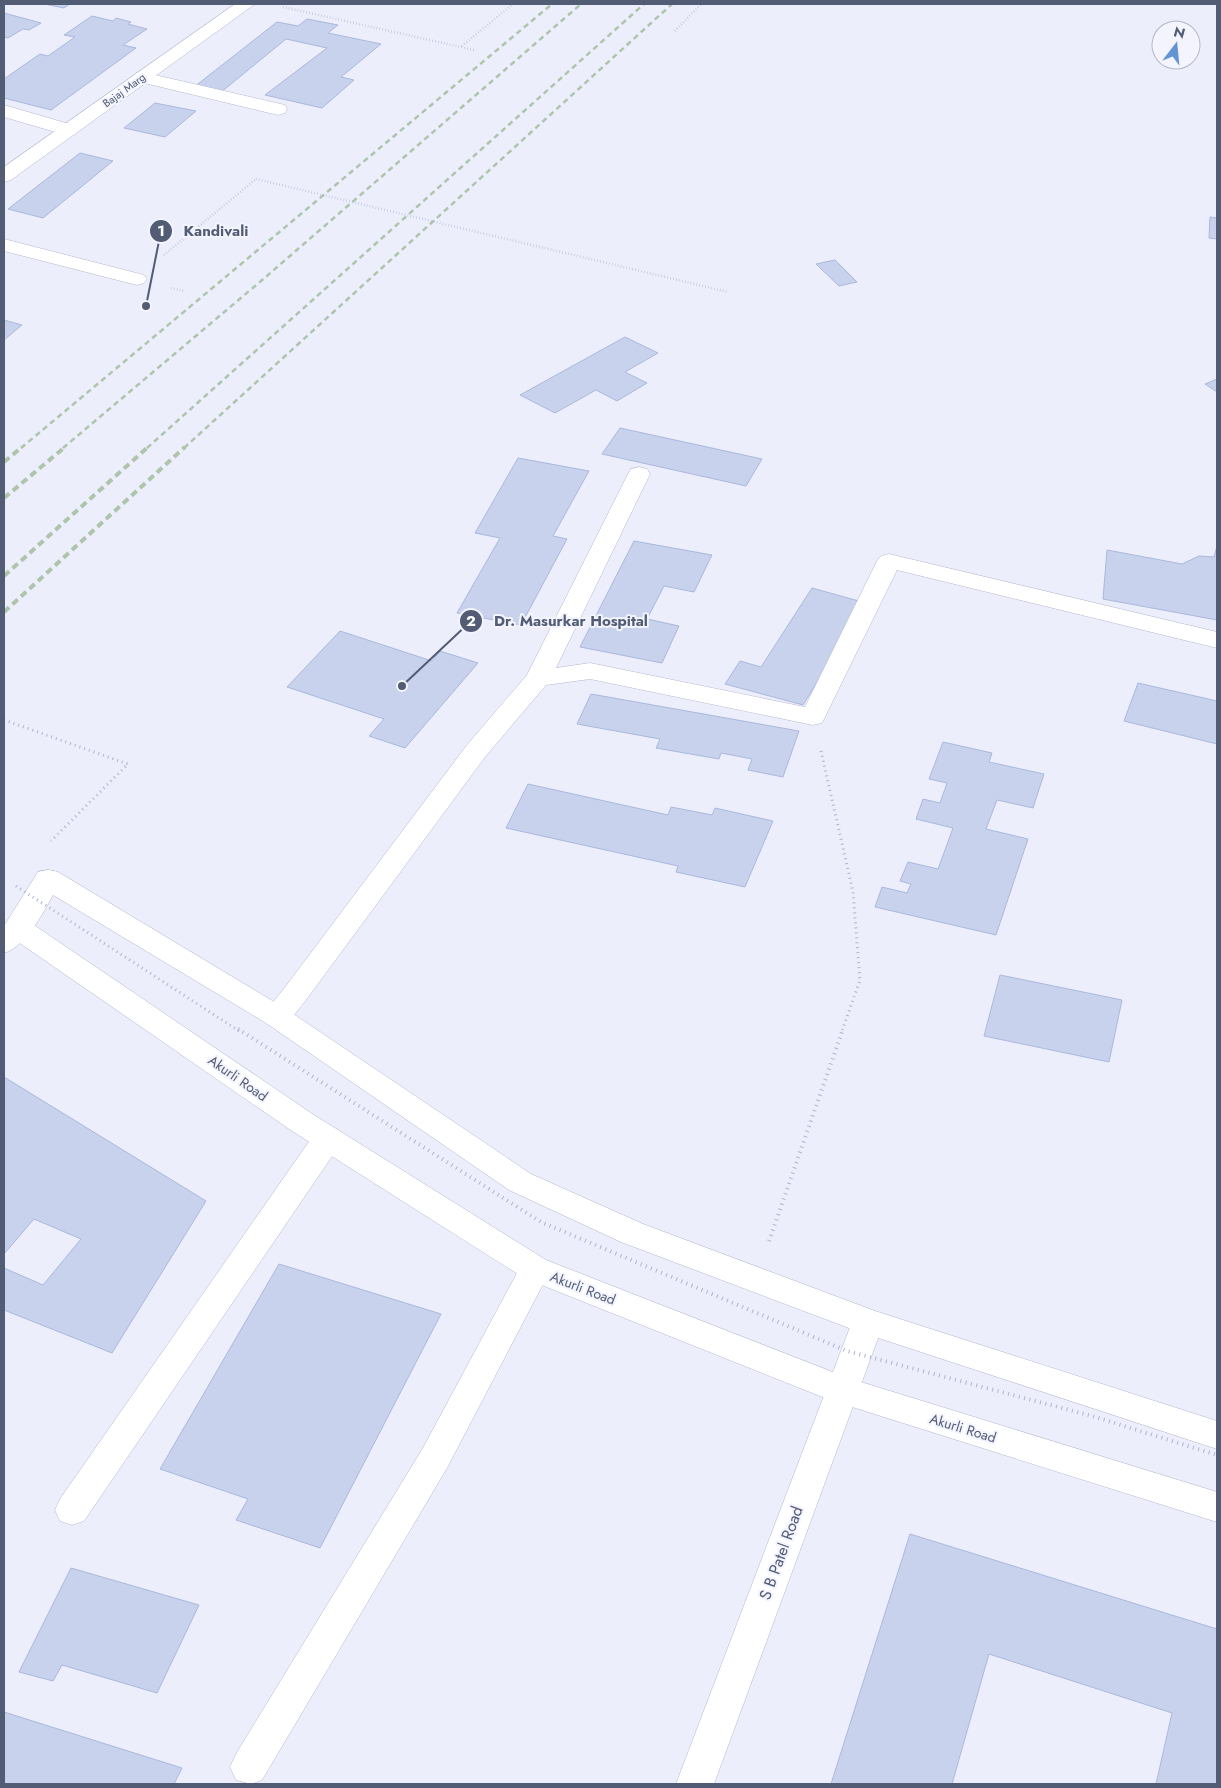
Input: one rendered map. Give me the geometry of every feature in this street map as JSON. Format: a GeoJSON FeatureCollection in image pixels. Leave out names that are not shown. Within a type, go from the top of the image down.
{"type":"FeatureCollection","features":[{"type":"Feature","properties":{"kind":"street","name":"Bajaj Marg"},"geometry":{"type":"LineString","coordinates":[[4,176],[142,77],[237,5]]}},
{"type":"Feature","properties":{"kind":"street"},"geometry":{"type":"LineString","coordinates":[[142,77],[278,109]]}},
{"type":"Feature","properties":{"kind":"street"},"geometry":{"type":"LineString","coordinates":[[4,111],[69,130]]}},
{"type":"Feature","properties":{"kind":"street"},"geometry":{"type":"LineString","coordinates":[[4,245],[137,279]]}},
{"type":"Feature","properties":{"kind":"street"},"geometry":{"type":"LineString","coordinates":[[276,1016],[296,993],[476,750],[538,678],[639,474]]}},
{"type":"Feature","properties":{"kind":"street"},"geometry":{"type":"LineString","coordinates":[[538,678],[590,671],[813,717],[889,561],[1217,640]]}},
{"type":"Feature","properties":{"kind":"street"},"geometry":{"type":"LineString","coordinates":[[11,936],[48,879],[276,1016],[520,1182],[632,1233],[868,1322],[1217,1435]]}},
{"type":"Feature","properties":{"kind":"street","name":"Akurli Road"},"geometry":{"type":"LineString","coordinates":[[11,936],[535,1270],[842,1390],[1217,1507]]}},
{"type":"Feature","properties":{"kind":"street"},"geometry":{"type":"LineString","coordinates":[[72,1510],[328,1138]]}},
{"type":"Feature","properties":{"kind":"street"},"geometry":{"type":"LineString","coordinates":[[249,1767],[435,1458],[535,1270]]}},
{"type":"Feature","properties":{"kind":"street","name":"S B Patel Road"},"geometry":{"type":"LineString","coordinates":[[695,1784],[868,1322]]}},
{"type":"Feature","properties":{"kind":"path"},"geometry":{"type":"LineString","coordinates":[[461,47],[513,4]]}},
{"type":"Feature","properties":{"kind":"path"},"geometry":{"type":"LineString","coordinates":[[674,31],[701,4]]}},
{"type":"Feature","properties":{"kind":"path"},"geometry":{"type":"LineString","coordinates":[[280,6],[474,50]]}},
{"type":"Feature","properties":{"kind":"path"},"geometry":{"type":"LineString","coordinates":[[174,247],[256,179],[728,292]]}},
{"type":"Feature","properties":{"kind":"path"},"geometry":{"type":"LineString","coordinates":[[756,1279],[860,980],[853,892],[813,717]]}},
{"type":"Feature","properties":{"kind":"path"},"geometry":{"type":"LineString","coordinates":[[4,720],[128,764],[49,843]]}},
{"type":"Feature","properties":{"kind":"path"},"geometry":{"type":"LineString","coordinates":[[16,886],[541,1222],[847,1350],[1092,1416],[1217,1456]]}},
{"type":"Feature","properties":{"kind":"building"},"geometry":{"type":"Polygon","coordinates":[[[44,4],[70,4],[64,8],[44,4]]]}},
{"type":"Feature","properties":{"kind":"building"},"geometry":{"type":"Polygon","coordinates":[[[4,13],[41,23],[29,30],[23,29],[8,38],[4,37],[4,13]]]}},
{"type":"Feature","properties":{"kind":"building"},"geometry":{"type":"Polygon","coordinates":[[[92,16],[113,21],[116,18],[131,22],[128,24],[147,29],[123,45],[136,48],[51,110],[4,98],[4,79],[40,54],[48,56],[75,37],[64,35],[92,16]]]}},
{"type":"Feature","properties":{"kind":"building"},"geometry":{"type":"Polygon","coordinates":[[[307,19],[338,25],[328,33],[381,44],[341,77],[354,80],[322,108],[265,95],[327,48],[286,39],[220,93],[194,87],[277,22],[298,26],[307,19]]]}},
{"type":"Feature","properties":{"kind":"building"},"geometry":{"type":"Polygon","coordinates":[[[155,103],[196,111],[165,137],[124,128],[155,103]]]}},
{"type":"Feature","properties":{"kind":"building"},"geometry":{"type":"Polygon","coordinates":[[[80,153],[113,161],[43,218],[8,209],[80,153]]]}},
{"type":"Feature","properties":{"kind":"building"},"geometry":{"type":"Polygon","coordinates":[[[1210,217],[1217,218],[1217,239],[1209,238],[1210,217]]]}},
{"type":"Feature","properties":{"kind":"building"},"geometry":{"type":"Polygon","coordinates":[[[835,260],[857,282],[839,286],[816,264],[835,260]]]}},
{"type":"Feature","properties":{"kind":"building"},"geometry":{"type":"Polygon","coordinates":[[[4,320],[22,325],[4,340],[4,320]]]}},
{"type":"Feature","properties":{"kind":"building"},"geometry":{"type":"Polygon","coordinates":[[[625,337],[658,353],[625,372],[647,383],[617,401],[596,390],[555,413],[520,395],[625,337]]]}},
{"type":"Feature","properties":{"kind":"building"},"geometry":{"type":"Polygon","coordinates":[[[1217,379],[1217,392],[1205,384],[1217,379]]]}},
{"type":"Feature","properties":{"kind":"building"},"geometry":{"type":"Polygon","coordinates":[[[620,428],[762,459],[746,486],[602,454],[620,428]]]}},
{"type":"Feature","properties":{"kind":"building"},"geometry":{"type":"Polygon","coordinates":[[[518,458],[589,471],[553,536],[567,539],[521,625],[457,613],[500,538],[475,533],[518,458]]]}},
{"type":"Feature","properties":{"kind":"building"},"geometry":{"type":"Polygon","coordinates":[[[634,541],[712,555],[694,592],[664,586],[647,619],[679,626],[662,663],[580,647],[634,541]]]}},
{"type":"Feature","properties":{"kind":"building"},"geometry":{"type":"Polygon","coordinates":[[[1217,546],[1217,620],[1103,599],[1107,550],[1182,564],[1199,556],[1214,557],[1217,546]]]}},
{"type":"Feature","properties":{"kind":"building"},"geometry":{"type":"Polygon","coordinates":[[[812,588],[866,603],[803,705],[725,684],[740,661],[761,667],[812,588]]]}},
{"type":"Feature","properties":{"kind":"building"},"geometry":{"type":"Polygon","coordinates":[[[340,631],[432,661],[440,651],[478,663],[405,748],[369,736],[384,719],[287,687],[340,631]]]}},
{"type":"Feature","properties":{"kind":"building"},"geometry":{"type":"Polygon","coordinates":[[[1138,683],[1217,701],[1217,744],[1124,721],[1138,683]]]}},
{"type":"Feature","properties":{"kind":"building"},"geometry":{"type":"Polygon","coordinates":[[[591,694],[799,731],[783,777],[748,770],[752,759],[721,753],[719,759],[656,748],[660,739],[577,724],[591,694]]]}},
{"type":"Feature","properties":{"kind":"building"},"geometry":{"type":"Polygon","coordinates":[[[943,742],[992,753],[989,762],[1044,774],[1033,808],[997,800],[986,829],[1028,839],[996,935],[875,907],[882,887],[907,893],[911,884],[900,881],[908,862],[938,869],[953,828],[916,819],[923,799],[940,803],[947,783],[929,779],[943,742]]]}},
{"type":"Feature","properties":{"kind":"building"},"geometry":{"type":"Polygon","coordinates":[[[528,784],[668,815],[671,807],[712,815],[715,808],[773,821],[745,887],[676,872],[678,866],[506,828],[528,784]]]}},
{"type":"Feature","properties":{"kind":"building"},"geometry":{"type":"Polygon","coordinates":[[[1000,975],[1122,1000],[1109,1062],[984,1036],[1000,975]]]}},
{"type":"Feature","properties":{"kind":"building"},"geometry":{"type":"Polygon","coordinates":[[[4,1077],[206,1201],[112,1353],[4,1310],[4,1268],[43,1285],[81,1239],[34,1219],[4,1254],[4,1077]]]}},
{"type":"Feature","properties":{"kind":"building"},"geometry":{"type":"Polygon","coordinates":[[[279,1264],[441,1314],[320,1548],[236,1520],[248,1499],[160,1469],[279,1264]]]}},
{"type":"Feature","properties":{"kind":"building"},"geometry":{"type":"Polygon","coordinates":[[[910,1534],[1217,1629],[1217,1784],[1156,1784],[1172,1713],[989,1654],[952,1784],[831,1784],[910,1534]]]}},
{"type":"Feature","properties":{"kind":"building"},"geometry":{"type":"Polygon","coordinates":[[[71,1568],[199,1605],[157,1693],[62,1665],[53,1681],[19,1672],[71,1568]]]}},
{"type":"Feature","properties":{"kind":"building"},"geometry":{"type":"Polygon","coordinates":[[[4,1712],[182,1768],[174,1784],[4,1784],[4,1712]]]}},
{"type":"Feature","properties":{"kind":"railway"},"geometry":{"type":"LineString","coordinates":[[21,448],[552,4]]}},
{"type":"Feature","properties":{"kind":"railway"},"geometry":{"type":"LineString","coordinates":[[63,448],[261,281],[581,4]]}},
{"type":"Feature","properties":{"kind":"railway"},"geometry":{"type":"LineString","coordinates":[[147,448],[644,4]]}},
{"type":"Feature","properties":{"kind":"railway"},"geometry":{"type":"LineString","coordinates":[[184,448],[672,4]]}},
{"type":"Feature","properties":{"kind":"railway"},"geometry":{"type":"LineString","coordinates":[[4,462],[22,447]]}},
{"type":"Feature","properties":{"kind":"railway"},"geometry":{"type":"LineString","coordinates":[[4,498],[65,447]]}},
{"type":"Feature","properties":{"kind":"railway"},"geometry":{"type":"LineString","coordinates":[[4,576],[148,447]]}},
{"type":"Feature","properties":{"kind":"railway"},"geometry":{"type":"LineString","coordinates":[[4,612],[185,447]]}},
{"type":"Feature","properties":{"kind":"place","name":"Kandivali"},"geometry":{"type":"Point","coordinates":[146,306]}},
{"type":"Feature","properties":{"kind":"place","name":"Dr. Masurkar Hospital"},"geometry":{"type":"Point","coordinates":[402,686]}}]}
